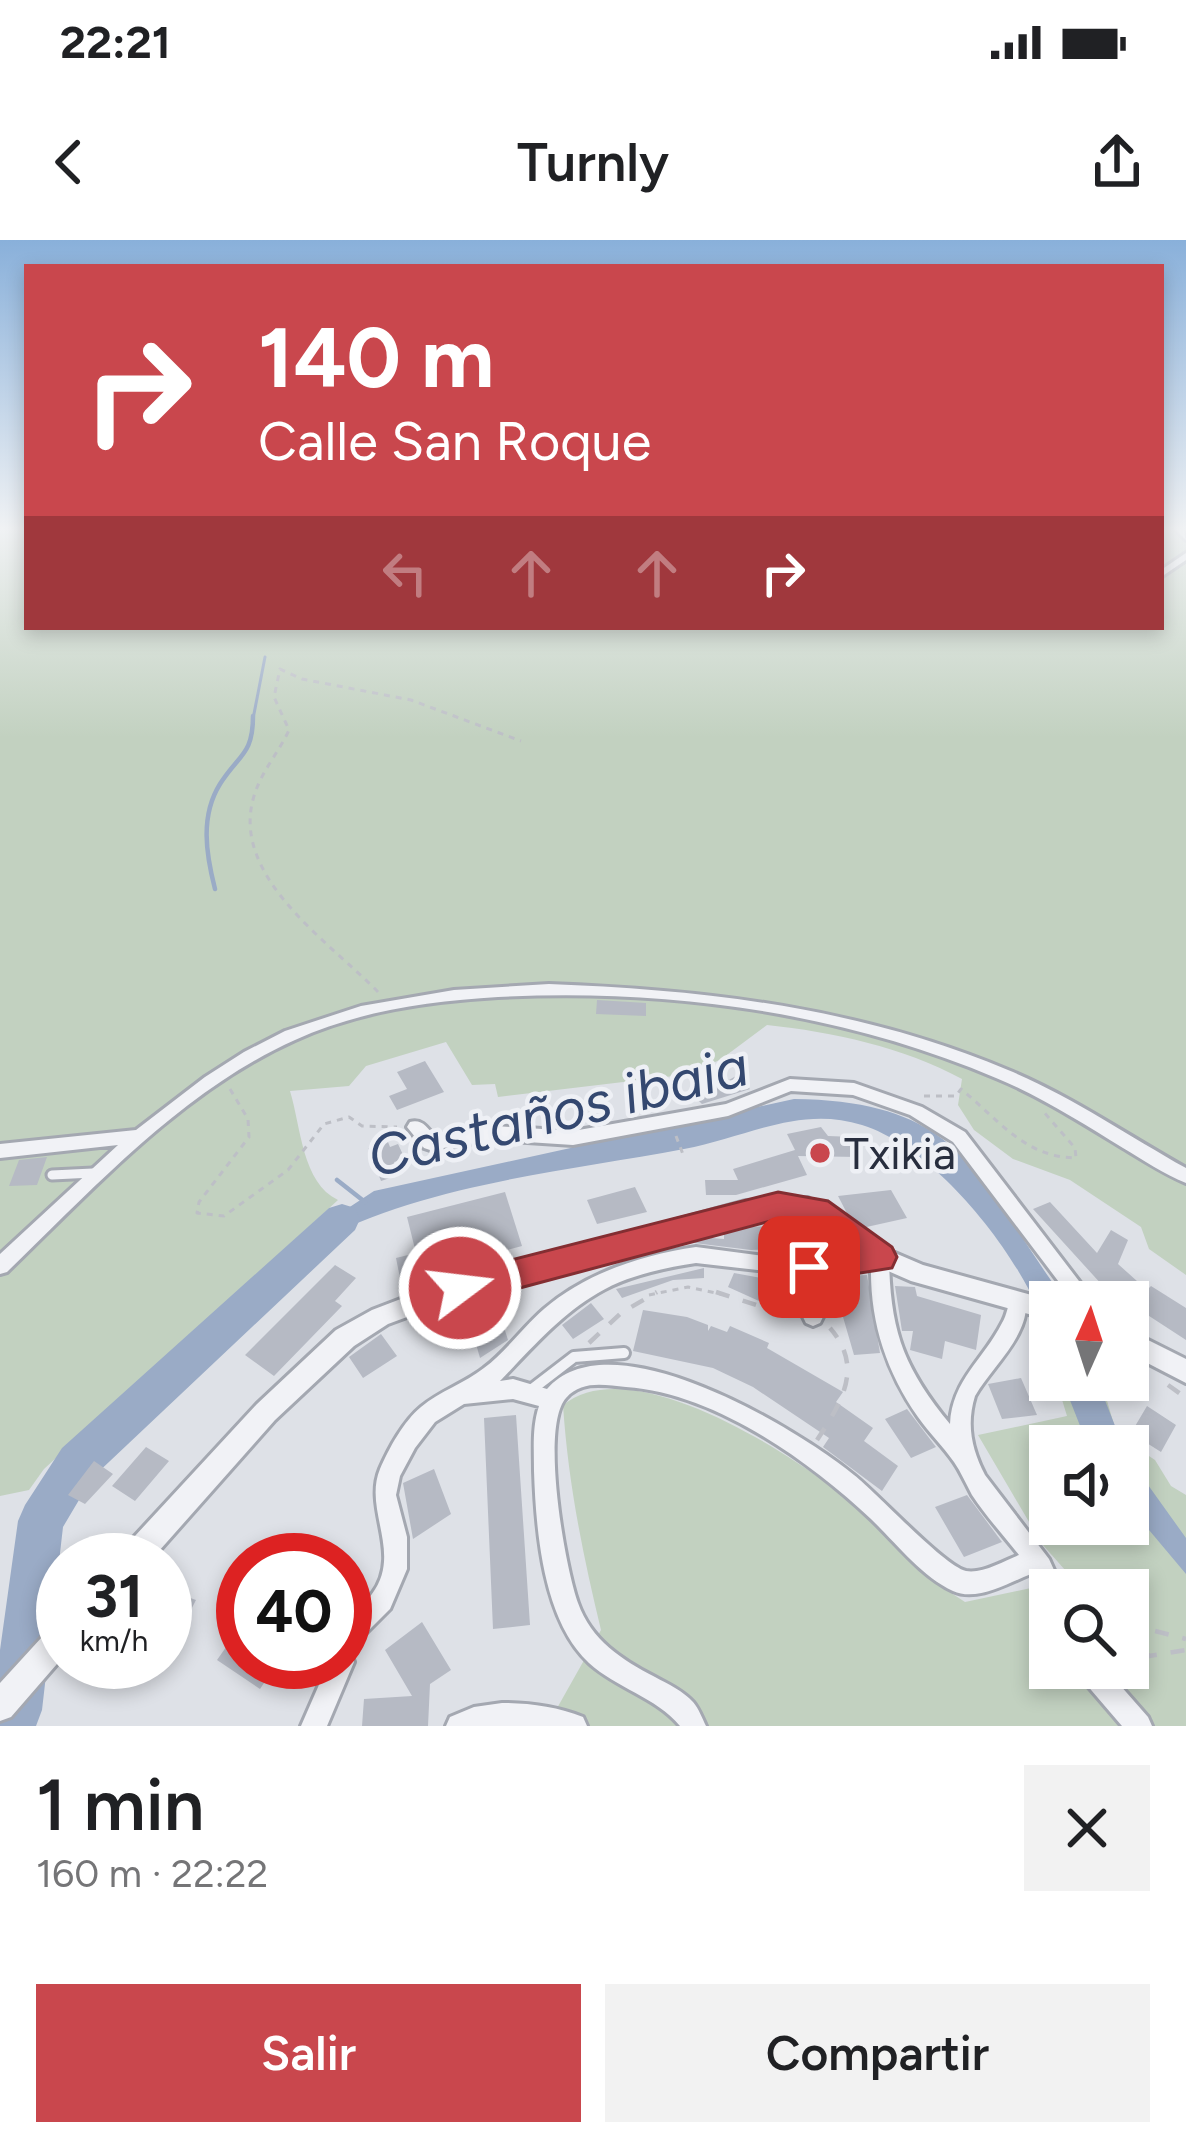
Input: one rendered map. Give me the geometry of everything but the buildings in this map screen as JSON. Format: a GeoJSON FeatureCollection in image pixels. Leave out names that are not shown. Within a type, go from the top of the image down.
{"type":"FeatureCollection","features":[{"type":"Feature","properties":{"kind":"street"},"geometry":{"type":"LineString","coordinates":[[0,1266],[139,1136],[287,1036],[387,1003],[474,992],[656,993],[770,1007],[887,1032],[1004,1074],[1186,1176]]}},
{"type":"Feature","properties":{"kind":"street"},"geometry":{"type":"LineString","coordinates":[[416,1127],[430,1144],[495,1132],[573,1138],[728,1110],[790,1085],[831,1085],[889,1100],[958,1137],[1069,1281]]}},
{"type":"Feature","properties":{"kind":"street"},"geometry":{"type":"LineString","coordinates":[[0,1151],[139,1136]]}},
{"type":"Feature","properties":{"kind":"street"},"geometry":{"type":"LineString","coordinates":[[156,1533],[266,1412],[345,1338],[380,1317],[451,1291],[778,1206],[817,1210],[880,1257],[1029,1305]]}},
{"type":"Feature","properties":{"kind":"street"},"geometry":{"type":"LineString","coordinates":[[372,1611],[382,1601],[395,1569],[388,1474],[427,1415],[493,1374],[550,1315],[593,1285],[662,1260],[697,1256],[809,1267],[880,1257]]}},
{"type":"Feature","properties":{"kind":"street"},"geometry":{"type":"LineString","coordinates":[[880,1257],[887,1344],[906,1384],[967,1460]]}},
{"type":"Feature","properties":{"kind":"street"},"geometry":{"type":"LineString","coordinates":[[809,1267],[812,1317]]}},
{"type":"Feature","properties":{"kind":"street"},"geometry":{"type":"LineString","coordinates":[[1015,1301],[1018,1313],[976,1369],[961,1409],[961,1442],[975,1480],[1038,1569]]}},
{"type":"Feature","properties":{"kind":"street"},"geometry":{"type":"LineString","coordinates":[[1149,1352],[1186,1372]]}},
{"type":"Feature","properties":{"kind":"street"},"geometry":{"type":"LineString","coordinates":[[461,1394],[540,1396],[588,1375],[642,1379],[725,1407],[806,1455],[852,1487],[960,1582],[1029,1578]]}},
{"type":"Feature","properties":{"kind":"street"},"geometry":{"type":"LineString","coordinates":[[540,1396],[553,1538],[574,1624],[602,1663],[639,1687],[670,1696],[691,1716],[693,1726]]}},
{"type":"Feature","properties":{"kind":"street"},"geometry":{"type":"LineString","coordinates":[[0,1706],[36,1666]]}},
{"type":"Feature","properties":{"kind":"street"},"geometry":{"type":"LineString","coordinates":[[314,1726],[331,1689]]}},
{"type":"Feature","properties":{"kind":"street"},"geometry":{"type":"LineString","coordinates":[[1107,1689],[1139,1726]]}},
{"type":"Feature","properties":{"kind":"street"},"geometry":{"type":"LineString","coordinates":[[460,1726],[479,1717],[516,1714],[574,1726]]}},
{"type":"Feature","properties":{"kind":"lane"},"geometry":{"type":"LineString","coordinates":[[52,1175],[100,1173]]}},
{"type":"Feature","properties":{"kind":"lane"},"geometry":{"type":"LineString","coordinates":[[540,1396],[574,1357],[624,1352]]}},
{"type":"Feature","properties":{"kind":"path"},"geometry":{"type":"LineString","coordinates":[[387,1003],[279,893],[262,864],[251,807],[289,730],[274,697],[280,669],[302,680],[411,700],[521,741]]}},
{"type":"Feature","properties":{"kind":"path"},"geometry":{"type":"LineString","coordinates":[[222,1076],[248,1118],[248,1137],[199,1202],[197,1213],[224,1216],[288,1170],[324,1124],[349,1117],[362,1126],[416,1127]]}},
{"type":"Feature","properties":{"kind":"path"},"geometry":{"type":"LineString","coordinates":[[889,1100],[899,1093],[956,1096],[961,1089],[1005,1135],[1049,1154],[1076,1157],[1075,1148],[1040,1106]]}},
{"type":"Feature","properties":{"kind":"path"},"geometry":{"type":"LineString","coordinates":[[672,1125],[684,1157]]}},
{"type":"Feature","properties":{"kind":"path"},"geometry":{"type":"LineString","coordinates":[[574,1357],[627,1309],[675,1284],[708,1287],[775,1316],[812,1317],[841,1338],[851,1373],[840,1406],[806,1455]]}},
{"type":"Feature","properties":{"kind":"path"},"geometry":{"type":"LineString","coordinates":[[1149,1631],[1186,1639]]}},
{"type":"Feature","properties":{"kind":"path"},"geometry":{"type":"LineString","coordinates":[[1149,1656],[1186,1650]]}},
{"type":"Feature","properties":{"kind":"green space"},"geometry":{"type":"Polygon","coordinates":[[[0,599],[24,599],[24,630],[1164,630],[1164,599],[1186,599],[1186,1275],[1149,1249],[1141,1227],[1070,1180],[1013,1159],[974,1130],[958,1105],[962,1079],[892,1050],[767,1025],[720,1060],[682,1075],[498,1097],[495,1084],[472,1085],[446,1042],[366,1066],[349,1086],[290,1091],[310,1168],[326,1192],[338,1200],[44,1469],[29,1490],[0,1496],[0,599]]]}},
{"type":"Feature","properties":{"kind":"green space"},"geometry":{"type":"Polygon","coordinates":[[[623,1389],[659,1395],[733,1425],[824,1481],[927,1575],[965,1602],[1029,1588],[1029,1689],[1149,1689],[1149,1569],[1064,1569],[1043,1545],[1149,1545],[1149,1456],[1155,1460],[1171,1486],[1186,1495],[1186,1726],[547,1726],[601,1630],[577,1519],[563,1405],[590,1392],[623,1389]]]}},
{"type":"Feature","properties":{"kind":"green space"},"geometry":{"type":"Polygon","coordinates":[[[1062,1401],[1107,1401],[1114,1425],[1029,1425],[1029,1522],[978,1435],[1067,1416],[1062,1401]]]}},
{"type":"Feature","properties":{"kind":"water"},"geometry":{"type":"Polygon","coordinates":[[[794,1099],[851,1103],[896,1114],[931,1131],[960,1154],[1051,1281],[1029,1281],[1029,1291],[1001,1244],[949,1183],[891,1138],[839,1120],[772,1125],[684,1149],[447,1194],[401,1207],[313,1244],[333,1218],[374,1191],[794,1099]]]}},
{"type":"Feature","properties":{"kind":"water"},"geometry":{"type":"Polygon","coordinates":[[[1070,1401],[1105,1401],[1115,1425],[1080,1425],[1070,1401]]]}},
{"type":"Feature","properties":{"kind":"water"},"geometry":{"type":"Polygon","coordinates":[[[1149,1486],[1186,1538],[1186,1574],[1149,1530],[1149,1486]]]}},
{"type":"Feature","properties":{"kind":"waterway"},"geometry":{"type":"LineString","coordinates":[[253,719],[265,657]]}},
{"type":"Feature","properties":{"kind":"waterway"},"geometry":{"type":"LineString","coordinates":[[215,889],[207,822],[220,784],[248,747],[253,716]]}},
{"type":"Feature","properties":{"kind":"waterway"},"geometry":{"type":"LineString","coordinates":[[337,1180],[365,1202]]}},
{"type":"Feature","properties":{"kind":"waterway","name":"Castaños ibaia"},"geometry":{"type":"LineString","coordinates":[[10,1726],[17,1710],[41,1521],[77,1463],[342,1219]]}},
{"type":"Feature","properties":{"kind":"place","name":"Txikia"},"geometry":{"type":"Point","coordinates":[820,1153]}},
{"type":"Feature","properties":{"kind":"route"},"geometry":{"type":"LineString","coordinates":[[460,1288],[746,1210],[778,1206],[817,1210],[880,1257],[809,1267]]}}]}
